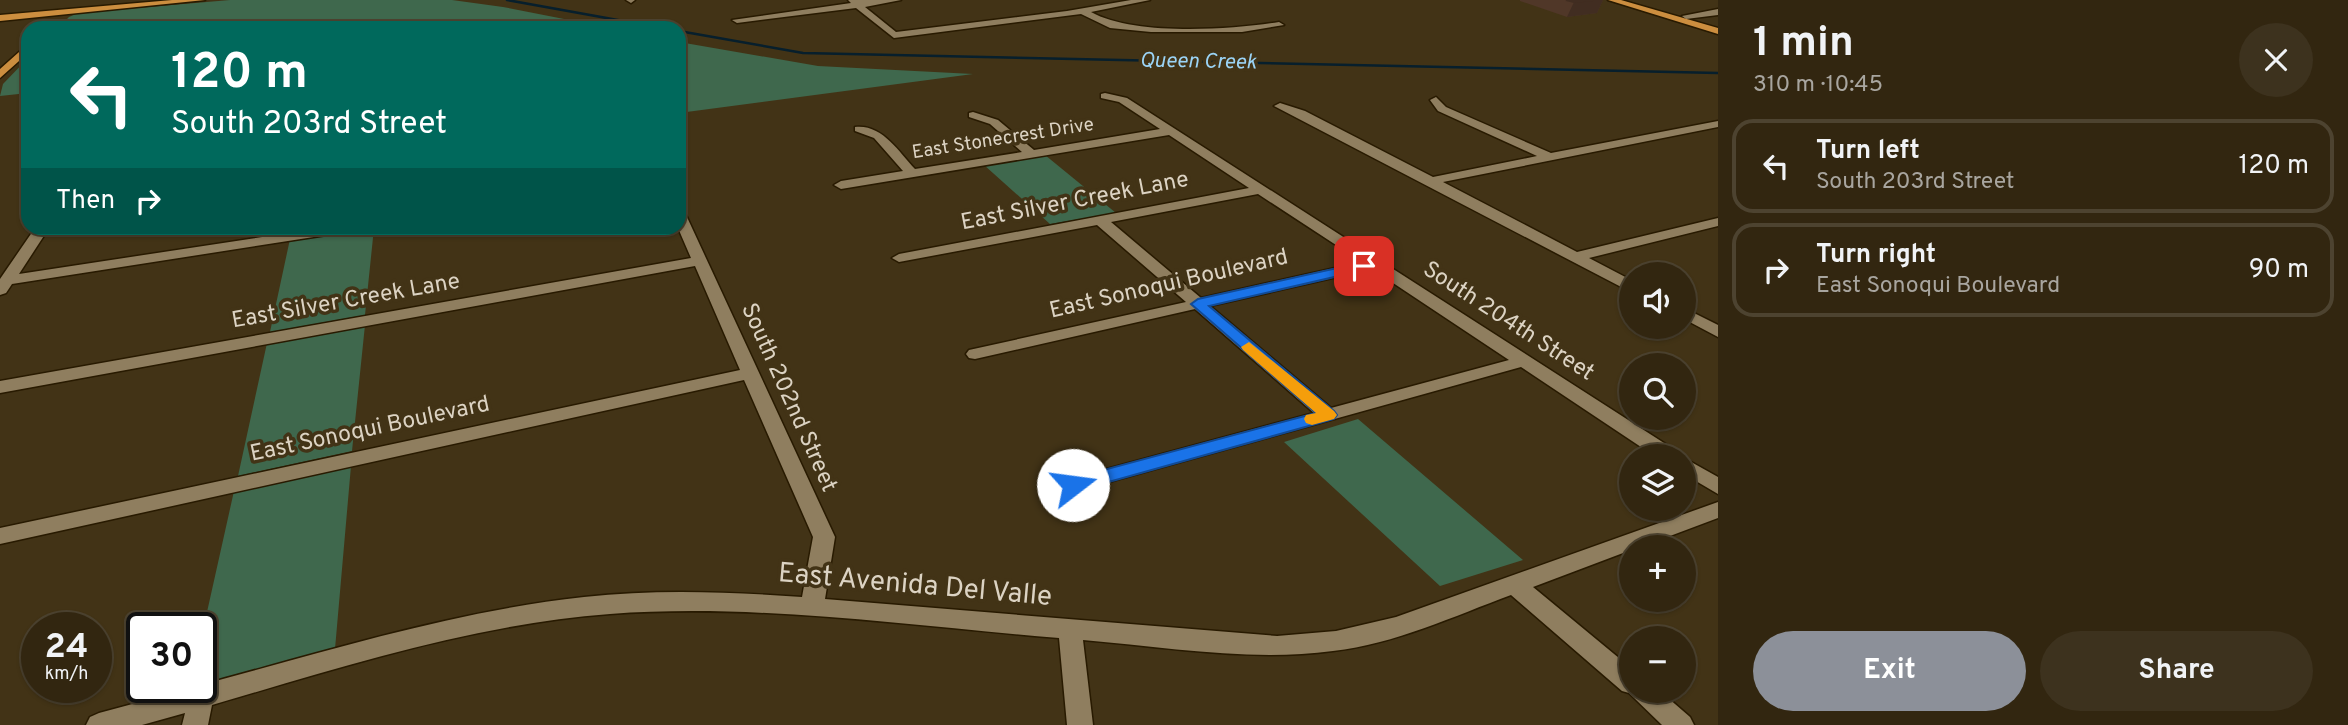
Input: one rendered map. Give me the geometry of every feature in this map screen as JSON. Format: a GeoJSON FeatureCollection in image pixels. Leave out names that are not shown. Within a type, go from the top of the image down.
{"type":"FeatureCollection","features":[{"type":"Feature","properties":{"kind":"main road"},"geometry":{"type":"LineString","coordinates":[[54,21],[75,0]]}},
{"type":"Feature","properties":{"kind":"main road"},"geometry":{"type":"LineString","coordinates":[[0,18],[201,0]]}},
{"type":"Feature","properties":{"kind":"main road"},"geometry":{"type":"LineString","coordinates":[[1612,0],[1718,31]]}},
{"type":"Feature","properties":{"kind":"main road"},"geometry":{"type":"LineString","coordinates":[[1630,0],[1718,26]]}},
{"type":"Feature","properties":{"kind":"main road"},"geometry":{"type":"LineString","coordinates":[[0,75],[21,54]]}},
{"type":"Feature","properties":{"kind":"street"},"geometry":{"type":"LineString","coordinates":[[737,20],[854,2],[897,0]]}},
{"type":"Feature","properties":{"kind":"street"},"geometry":{"type":"LineString","coordinates":[[854,2],[894,35],[1083,12],[1146,0]]}},
{"type":"Feature","properties":{"kind":"street"},"geometry":{"type":"LineString","coordinates":[[1083,12],[1114,26],[1207,29],[1263,28],[1279,25]]}},
{"type":"Feature","properties":{"kind":"street"},"geometry":{"type":"LineString","coordinates":[[1686,16],[1718,14]]}},
{"type":"Feature","properties":{"kind":"street"},"geometry":{"type":"LineString","coordinates":[[1699,20],[1718,14]]}},
{"type":"Feature","properties":{"kind":"street","name":"South 204th Street"},"geometry":{"type":"LineString","coordinates":[[1105,96],[1123,100],[1651,444]]}},
{"type":"Feature","properties":{"kind":"street"},"geometry":{"type":"LineString","coordinates":[[1436,100],[1442,109],[1549,157]]}},
{"type":"Feature","properties":{"kind":"street"},"geometry":{"type":"LineString","coordinates":[[1280,106],[1301,113],[1619,280]]}},
{"type":"Feature","properties":{"kind":"street"},"geometry":{"type":"LineString","coordinates":[[973,115],[994,122],[1032,154]]}},
{"type":"Feature","properties":{"kind":"street"},"geometry":{"type":"LineString","coordinates":[[1431,181],[1718,124]]}},
{"type":"Feature","properties":{"kind":"street"},"geometry":{"type":"LineString","coordinates":[[859,129],[878,135],[912,174]]}},
{"type":"Feature","properties":{"kind":"street","name":"East Stonecrest Drive"},"geometry":{"type":"LineString","coordinates":[[841,185],[1171,131]]}},
{"type":"Feature","properties":{"kind":"street","name":"East Silver Creek Lane"},"geometry":{"type":"LineString","coordinates":[[899,258],[1260,190]]}},
{"type":"Feature","properties":{"kind":"street"},"geometry":{"type":"LineString","coordinates":[[1100,220],[1328,415]]}},
{"type":"Feature","properties":{"kind":"street"},"geometry":{"type":"LineString","coordinates":[[1575,257],[1718,222]]}},
{"type":"Feature","properties":{"kind":"street","name":"South 202nd Street"},"geometry":{"type":"LineString","coordinates":[[686,230],[824,537],[812,608]]}},
{"type":"Feature","properties":{"kind":"street"},"geometry":{"type":"LineString","coordinates":[[3,285],[37,235]]}},
{"type":"Feature","properties":{"kind":"street"},"geometry":{"type":"LineString","coordinates":[[3,285],[282,235]]}},
{"type":"Feature","properties":{"kind":"street","name":"East Silver Creek Lane"},"geometry":{"type":"LineString","coordinates":[[0,387],[700,261]]}},
{"type":"Feature","properties":{"kind":"street","name":"East Sonoqui Boulevard"},"geometry":{"type":"LineString","coordinates":[[975,354],[1375,264]]}},
{"type":"Feature","properties":{"kind":"street"},"geometry":{"type":"LineString","coordinates":[[1696,320],[1718,332]]}},
{"type":"Feature","properties":{"kind":"street"},"geometry":{"type":"LineString","coordinates":[[1073,485],[1524,361]]}},
{"type":"Feature","properties":{"kind":"street","name":"East Sonoqui Boulevard"},"geometry":{"type":"LineString","coordinates":[[0,536],[750,373]]}},
{"type":"Feature","properties":{"kind":"street"},"geometry":{"type":"LineString","coordinates":[[1696,473],[1718,487]]}},
{"type":"Feature","properties":{"kind":"street","name":"East Avenida Del Valle"},"geometry":{"type":"LineString","coordinates":[[217,693],[444,632],[540,612],[646,600],[729,601],[1277,646],[1336,641],[1397,626],[1718,510]]}},
{"type":"Feature","properties":{"kind":"street"},"geometry":{"type":"LineString","coordinates":[[1514,584],[1619,673]]}},
{"type":"Feature","properties":{"kind":"street"},"geometry":{"type":"LineString","coordinates":[[1070,629],[1080,725]]}},
{"type":"Feature","properties":{"kind":"street","name":"East Avenida Del Valle"},"geometry":{"type":"LineString","coordinates":[[99,725],[179,703]]}},
{"type":"Feature","properties":{"kind":"street"},"geometry":{"type":"LineString","coordinates":[[195,725],[200,703]]}},
{"type":"Feature","properties":{"kind":"street"},"geometry":{"type":"LineString","coordinates":[[1655,703],[1681,725]]}},
{"type":"Feature","properties":{"kind":"green space"},"geometry":{"type":"Polygon","coordinates":[[[230,0],[452,0],[574,21],[65,21],[78,13],[230,0]]]}},
{"type":"Feature","properties":{"kind":"green space"},"geometry":{"type":"Polygon","coordinates":[[[686,43],[818,66],[973,74],[686,112],[686,43]]]}},
{"type":"Feature","properties":{"kind":"green space"},"geometry":{"type":"Polygon","coordinates":[[[21,65],[21,94],[0,96],[3,84],[21,65]]]}},
{"type":"Feature","properties":{"kind":"green space"},"geometry":{"type":"Polygon","coordinates":[[[1045,155],[1116,213],[1050,224],[984,165],[1045,155]]]}},
{"type":"Feature","properties":{"kind":"green space"},"geometry":{"type":"Polygon","coordinates":[[[321,235],[373,235],[365,315],[270,332],[290,239],[321,235]]]}},
{"type":"Feature","properties":{"kind":"green space"},"geometry":{"type":"Polygon","coordinates":[[[365,325],[352,451],[238,476],[267,343],[365,325]]]}},
{"type":"Feature","properties":{"kind":"green space"},"geometry":{"type":"Polygon","coordinates":[[[1358,419],[1523,560],[1440,586],[1284,442],[1358,419]]]}},
{"type":"Feature","properties":{"kind":"green space"},"geometry":{"type":"Polygon","coordinates":[[[351,466],[335,649],[217,682],[217,612],[207,612],[234,491],[351,466]]]}},
{"type":"Feature","properties":{"kind":"waterway","name":"Queen Creek"},"geometry":{"type":"LineString","coordinates":[[507,0],[623,21]]}},
{"type":"Feature","properties":{"kind":"waterway","name":"Queen Creek"},"geometry":{"type":"LineString","coordinates":[[686,32],[803,53],[1718,73]]}},
{"type":"Feature","properties":{"kind":"slow traffic"},"geometry":{"type":"LineString","coordinates":[[1249,347],[1328,415],[1312,419]]}},
{"type":"Feature","properties":{"kind":"route"},"geometry":{"type":"LineString","coordinates":[[1073,485],[1328,415],[1198,304],[1364,266]]}}]}
